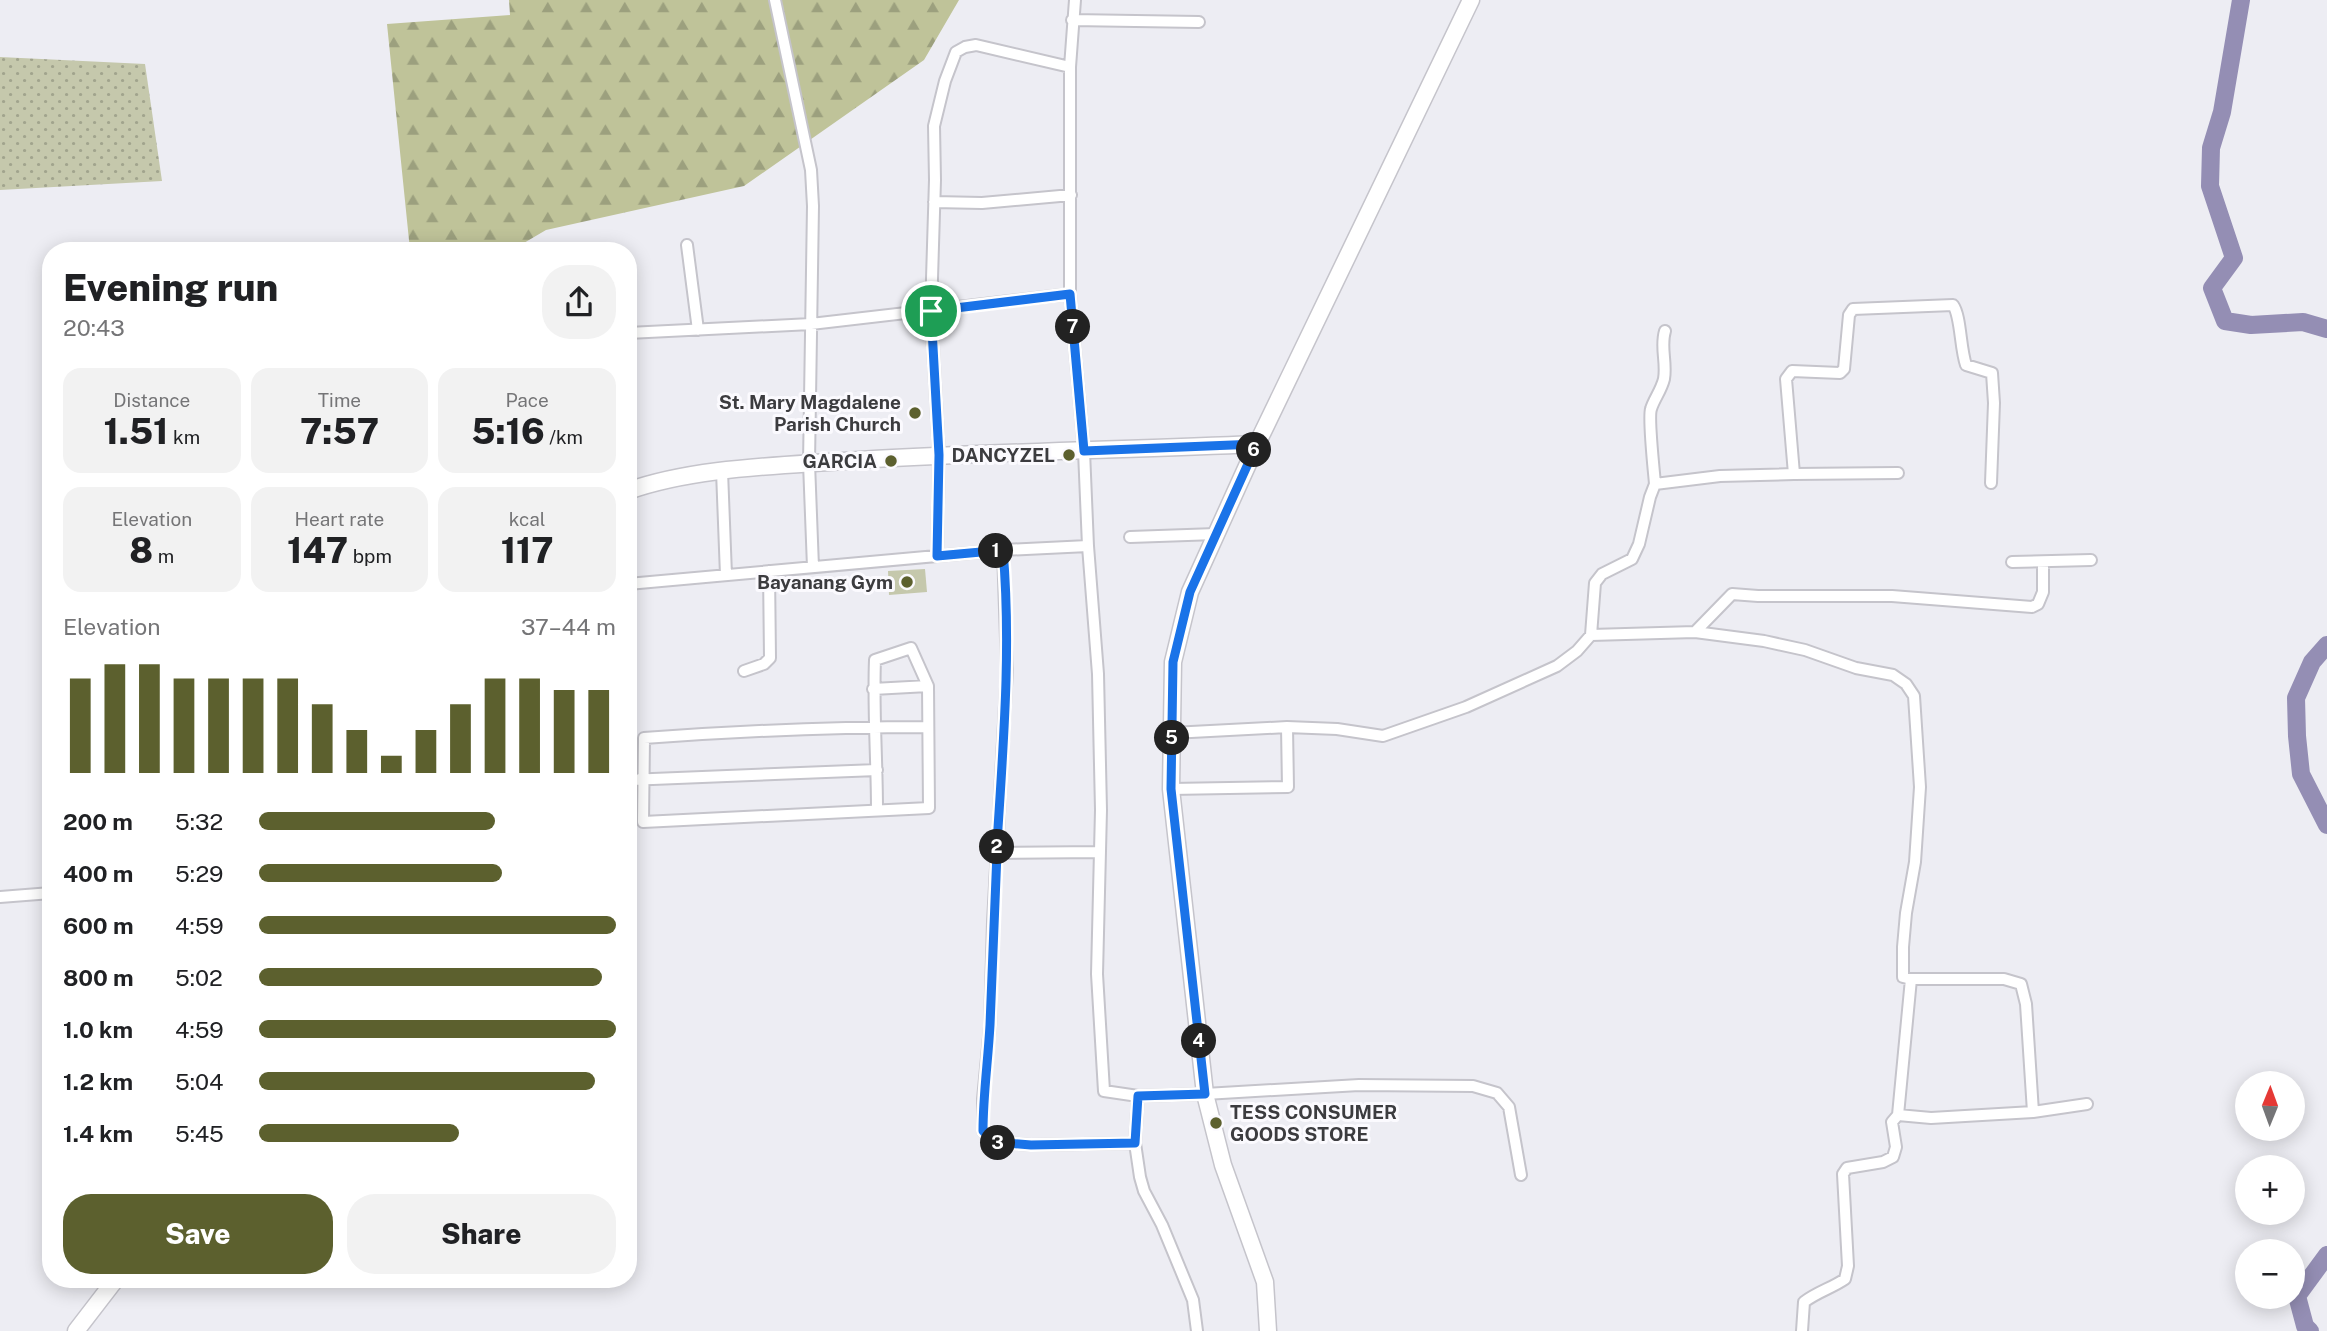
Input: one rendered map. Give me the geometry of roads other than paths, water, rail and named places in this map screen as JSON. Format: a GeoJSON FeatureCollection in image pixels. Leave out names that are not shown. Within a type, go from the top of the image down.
{"type":"FeatureCollection","features":[{"type":"Feature","properties":{"kind":"street"},"geometry":{"type":"LineString","coordinates":[[775,0],[811,170],[813,206],[808,463],[813,567]]}},
{"type":"Feature","properties":{"kind":"street"},"geometry":{"type":"LineString","coordinates":[[1075,0],[1070,67],[1070,294],[1084,451],[1098,674],[1101,810],[1097,974],[1104,1091],[1138,1096],[1359,1085],[1473,1086],[1497,1093],[1509,1107],[1521,1175]]}},
{"type":"Feature","properties":{"kind":"street"},"geometry":{"type":"LineString","coordinates":[[1268,1331],[1265,1282],[1223,1165],[1205,1094],[1171,789],[1173,662],[1190,592],[1216,534],[1471,0]]}},
{"type":"Feature","properties":{"kind":"street"},"geometry":{"type":"LineString","coordinates":[[1072,20],[1199,22]]}},
{"type":"Feature","properties":{"kind":"street"},"geometry":{"type":"LineString","coordinates":[[937,556],[939,455],[931,311],[934,126],[945,81],[956,52],[976,45],[1070,67]]}},
{"type":"Feature","properties":{"kind":"street"},"geometry":{"type":"LineString","coordinates":[[934,202],[982,202],[1071,195]]}},
{"type":"Feature","properties":{"kind":"street"},"geometry":{"type":"LineString","coordinates":[[687,245],[698,330]]}},
{"type":"Feature","properties":{"kind":"street"},"geometry":{"type":"LineString","coordinates":[[637,333],[811,324],[1070,294]]}},
{"type":"Feature","properties":{"kind":"street"},"geometry":{"type":"LineString","coordinates":[[1794,474],[1786,379],[1792,371],[1840,373],[1844,369],[1849,314],[1853,309],[1953,304],[1957,311],[1966,365],[1992,373],[1994,403],[1991,483]]}},
{"type":"Feature","properties":{"kind":"street"},"geometry":{"type":"LineString","coordinates":[[1172,733],[1287,727],[1337,729],[1383,736],[1466,707],[1558,666],[1577,651],[1591,635],[1595,583],[1602,574],[1632,559],[1639,544],[1655,484],[1650,409],[1664,380],[1662,341],[1665,331]]}},
{"type":"Feature","properties":{"kind":"street"},"geometry":{"type":"LineString","coordinates":[[637,488],[652,482],[722,471],[808,463],[939,455],[1257,444]]}},
{"type":"Feature","properties":{"kind":"street"},"geometry":{"type":"LineString","coordinates":[[722,471],[726,575]]}},
{"type":"Feature","properties":{"kind":"street"},"geometry":{"type":"LineString","coordinates":[[1655,484],[1720,476],[1898,473]]}},
{"type":"Feature","properties":{"kind":"street"},"geometry":{"type":"LineString","coordinates":[[1130,537],[1216,534]]}},
{"type":"Feature","properties":{"kind":"street"},"geometry":{"type":"LineString","coordinates":[[637,583],[1003,550],[1088,546]]}},
{"type":"Feature","properties":{"kind":"street"},"geometry":{"type":"LineString","coordinates":[[1003,550],[1007,669],[983,1131],[995,1142],[1031,1145],[1135,1143]]}},
{"type":"Feature","properties":{"kind":"street"},"geometry":{"type":"LineString","coordinates":[[2012,562],[2091,560]]}},
{"type":"Feature","properties":{"kind":"street"},"geometry":{"type":"LineString","coordinates":[[1695,632],[1732,594],[1892,596],[2032,607],[2038,604],[2043,592],[2043,563]]}},
{"type":"Feature","properties":{"kind":"street"},"geometry":{"type":"LineString","coordinates":[[744,671],[764,664],[770,658],[769,571]]}},
{"type":"Feature","properties":{"kind":"street"},"geometry":{"type":"LineString","coordinates":[[1591,635],[1695,632],[1764,641],[1805,650],[1856,668],[1893,675],[1906,684],[1914,696],[1920,787],[1915,862],[1906,913],[1903,976],[1911,979],[2004,979],[2021,984],[2026,1004],[2033,1112]]}},
{"type":"Feature","properties":{"kind":"street"},"geometry":{"type":"LineString","coordinates":[[877,810],[877,770],[875,727],[873,689],[875,660],[911,648],[928,686],[929,808],[643,822],[644,738],[723,732],[875,727],[928,727]]}},
{"type":"Feature","properties":{"kind":"street"},"geometry":{"type":"LineString","coordinates":[[873,689],[928,686]]}},
{"type":"Feature","properties":{"kind":"street"},"geometry":{"type":"LineString","coordinates":[[1171,789],[1288,787],[1287,727]]}},
{"type":"Feature","properties":{"kind":"street"},"geometry":{"type":"LineString","coordinates":[[637,780],[877,770]]}},
{"type":"Feature","properties":{"kind":"street"},"geometry":{"type":"LineString","coordinates":[[997,853],[1100,852]]}},
{"type":"Feature","properties":{"kind":"street"},"geometry":{"type":"LineString","coordinates":[[0,897],[42,894]]}},
{"type":"Feature","properties":{"kind":"street"},"geometry":{"type":"LineString","coordinates":[[1802,1331],[1804,1302],[1845,1279],[1847,1266],[1843,1174],[1847,1168],[1884,1162],[1893,1157],[1896,1147],[1892,1122],[1898,1115],[1911,979]]}},
{"type":"Feature","properties":{"kind":"street"},"geometry":{"type":"LineString","coordinates":[[1138,1096],[1135,1143],[1144,1191],[1162,1225],[1193,1300],[1197,1331]]}},
{"type":"Feature","properties":{"kind":"street"},"geometry":{"type":"LineString","coordinates":[[1898,1115],[1931,1118],[2033,1112],[2087,1104]]}},
{"type":"Feature","properties":{"kind":"street"},"geometry":{"type":"LineString","coordinates":[[76,1331],[109,1288]]}},
{"type":"Feature","properties":{"kind":"waterway"},"geometry":{"type":"LineString","coordinates":[[2241,0],[2222,112],[2211,148],[2210,186],[2234,258],[2212,288],[2225,321],[2251,325],[2303,322],[2327,329]]}},
{"type":"Feature","properties":{"kind":"waterway"},"geometry":{"type":"LineString","coordinates":[[2327,645],[2312,662],[2296,698],[2301,774],[2327,825]]}},
{"type":"Feature","properties":{"kind":"waterway"},"geometry":{"type":"LineString","coordinates":[[2310,1331],[2305,1326],[2297,1296],[2327,1255]]}},
{"type":"Feature","properties":{"kind":"place","name":"St. Mary Magdalene Parish Church"},"geometry":{"type":"Point","coordinates":[915,413]}},
{"type":"Feature","properties":{"kind":"place","name":"DANCYZEL"},"geometry":{"type":"Point","coordinates":[1069,455]}},
{"type":"Feature","properties":{"kind":"place","name":"GARCIA"},"geometry":{"type":"Point","coordinates":[891,461]}},
{"type":"Feature","properties":{"kind":"place","name":"Bayanang Gym"},"geometry":{"type":"Point","coordinates":[907,582]}},
{"type":"Feature","properties":{"kind":"place","name":"TESS CONSUMER GOODS STORE"},"geometry":{"type":"Point","coordinates":[1216,1123]}}]}
